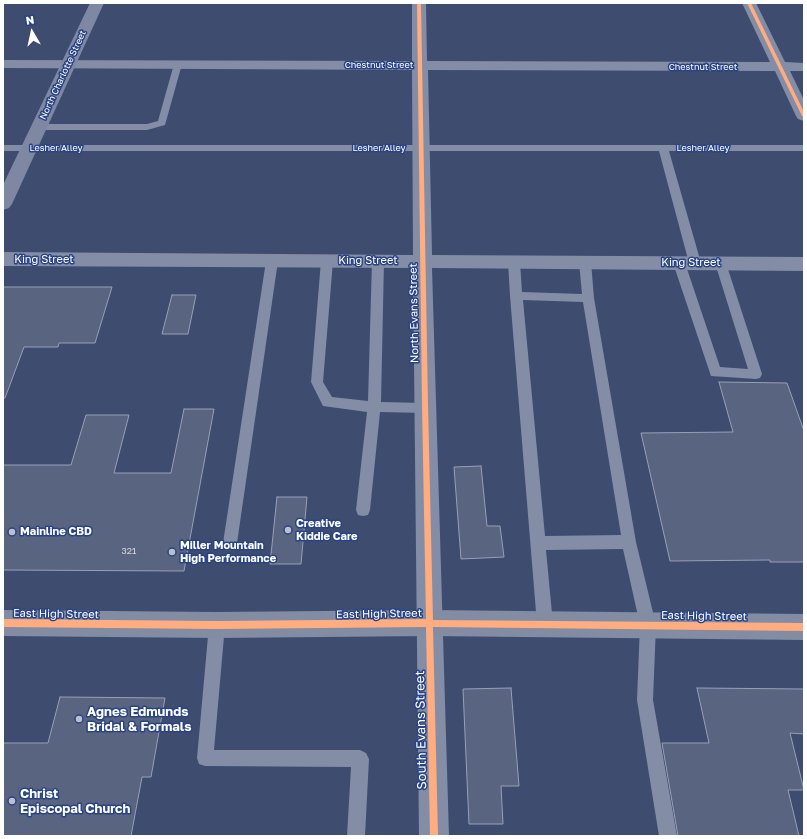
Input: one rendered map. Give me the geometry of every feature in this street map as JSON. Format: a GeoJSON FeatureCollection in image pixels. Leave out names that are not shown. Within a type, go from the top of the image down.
{"type":"FeatureCollection","features":[{"type":"Feature","properties":{"kind":"main road","name":"North Charlotte Street"},"geometry":{"type":"LineString","coordinates":[[3,204],[97,3]]}},
{"type":"Feature","properties":{"kind":"main road","name":"East High Street"},"geometry":{"type":"LineString","coordinates":[[3,623],[217,625],[429,623],[804,627]]}},
{"type":"Feature","properties":{"kind":"street","name":"North Evans Street"},"geometry":{"type":"LineString","coordinates":[[420,3],[429,623]]}},
{"type":"Feature","properties":{"kind":"street"},"geometry":{"type":"LineString","coordinates":[[749,3],[804,116]]}},
{"type":"Feature","properties":{"kind":"street","name":"Chestnut Street"},"geometry":{"type":"LineString","coordinates":[[3,64],[804,67]]}},
{"type":"Feature","properties":{"kind":"street","name":"King Street"},"geometry":{"type":"LineString","coordinates":[[3,259],[804,264]]}},
{"type":"Feature","properties":{"kind":"street","name":"South Evans Street"},"geometry":{"type":"LineString","coordinates":[[429,623],[434,836]]}},
{"type":"Feature","properties":{"kind":"lane"},"geometry":{"type":"LineString","coordinates":[[38,127],[147,127],[162,123],[178,64]]}},
{"type":"Feature","properties":{"kind":"lane","name":"Lesher Alley"},"geometry":{"type":"LineString","coordinates":[[3,148],[804,148]]}},
{"type":"Feature","properties":{"kind":"lane"},"geometry":{"type":"LineString","coordinates":[[663,148],[687,263],[715,372],[756,374],[721,263]]}},
{"type":"Feature","properties":{"kind":"lane"},"geometry":{"type":"LineString","coordinates":[[230,543],[272,261]]}},
{"type":"Feature","properties":{"kind":"lane"},"geometry":{"type":"LineString","coordinates":[[327,261],[317,382],[328,402],[425,408]]}},
{"type":"Feature","properties":{"kind":"lane"},"geometry":{"type":"LineString","coordinates":[[363,510],[374,406],[378,261]]}},
{"type":"Feature","properties":{"kind":"lane"},"geometry":{"type":"LineString","coordinates":[[514,262],[544,624]]}},
{"type":"Feature","properties":{"kind":"lane"},"geometry":{"type":"LineString","coordinates":[[585,262],[588,298],[630,542],[648,625],[645,700],[668,836]]}},
{"type":"Feature","properties":{"kind":"lane"},"geometry":{"type":"LineString","coordinates":[[516,296],[588,298]]}},
{"type":"Feature","properties":{"kind":"lane"},"geometry":{"type":"LineString","coordinates":[[537,543],[630,542]]}},
{"type":"Feature","properties":{"kind":"lane"},"geometry":{"type":"LineString","coordinates":[[217,625],[205,758],[360,760],[356,836]]}},
{"type":"Feature","properties":{"kind":"building"},"geometry":{"type":"Polygon","coordinates":[[[3,287],[112,287],[95,343],[59,343],[58,347],[24,347],[5,398],[3,398],[3,287]]]}},
{"type":"Feature","properties":{"kind":"building"},"geometry":{"type":"Polygon","coordinates":[[[172,295],[196,295],[188,334],[162,334],[172,295]]]}},
{"type":"Feature","properties":{"kind":"building"},"geometry":{"type":"Polygon","coordinates":[[[719,382],[787,383],[804,431],[804,562],[770,562],[770,560],[670,561],[641,433],[733,432],[719,382]]]}},
{"type":"Feature","properties":{"kind":"building"},"geometry":{"type":"Polygon","coordinates":[[[184,409],[214,409],[184,571],[3,570],[3,465],[71,465],[86,415],[129,415],[114,473],[171,473],[184,409]]]}},
{"type":"Feature","properties":{"kind":"building"},"geometry":{"type":"Polygon","coordinates":[[[481,466],[487,526],[500,526],[504,557],[461,559],[454,467],[481,466]]]}},
{"type":"Feature","properties":{"kind":"building","name":"Creative Kiddie Care"},"geometry":{"type":"Polygon","coordinates":[[[277,497],[307,497],[301,564],[270,564],[277,497]]]}},
{"type":"Feature","properties":{"kind":"building"},"geometry":{"type":"Polygon","coordinates":[[[511,688],[519,786],[501,786],[503,824],[469,824],[463,689],[511,688]]]}},
{"type":"Feature","properties":{"kind":"building"},"geometry":{"type":"Polygon","coordinates":[[[697,688],[804,689],[804,734],[790,733],[804,790],[788,790],[799,836],[678,836],[662,743],[709,743],[697,688]]]}},
{"type":"Feature","properties":{"kind":"building"},"geometry":{"type":"Polygon","coordinates":[[[60,697],[165,698],[151,777],[142,777],[131,836],[3,836],[3,743],[48,743],[60,697]]]}},
{"type":"Feature","properties":{"kind":"cycle path"},"geometry":{"type":"LineString","coordinates":[[419,3],[425,405],[434,836]]}},
{"type":"Feature","properties":{"kind":"cycle path"},"geometry":{"type":"LineString","coordinates":[[749,3],[804,116]]}},
{"type":"Feature","properties":{"kind":"cycle path"},"geometry":{"type":"LineString","coordinates":[[3,623],[217,625],[429,623],[804,627]]}},
{"type":"Feature","properties":{"kind":"place","name":"Creative Kiddie Care"},"geometry":{"type":"Point","coordinates":[288,530]}},
{"type":"Feature","properties":{"kind":"place","name":"Mainline CBD"},"geometry":{"type":"Point","coordinates":[12,532]}},
{"type":"Feature","properties":{"kind":"place","name":"Miller Mountain High Performance"},"geometry":{"type":"Point","coordinates":[172,552]}},
{"type":"Feature","properties":{"kind":"place","name":"Agnes Edmunds Bridal & Formals"},"geometry":{"type":"Point","coordinates":[79,719]}},
{"type":"Feature","properties":{"kind":"place","name":"Christ Episcopal Church"},"geometry":{"type":"Point","coordinates":[12,801]}}]}
